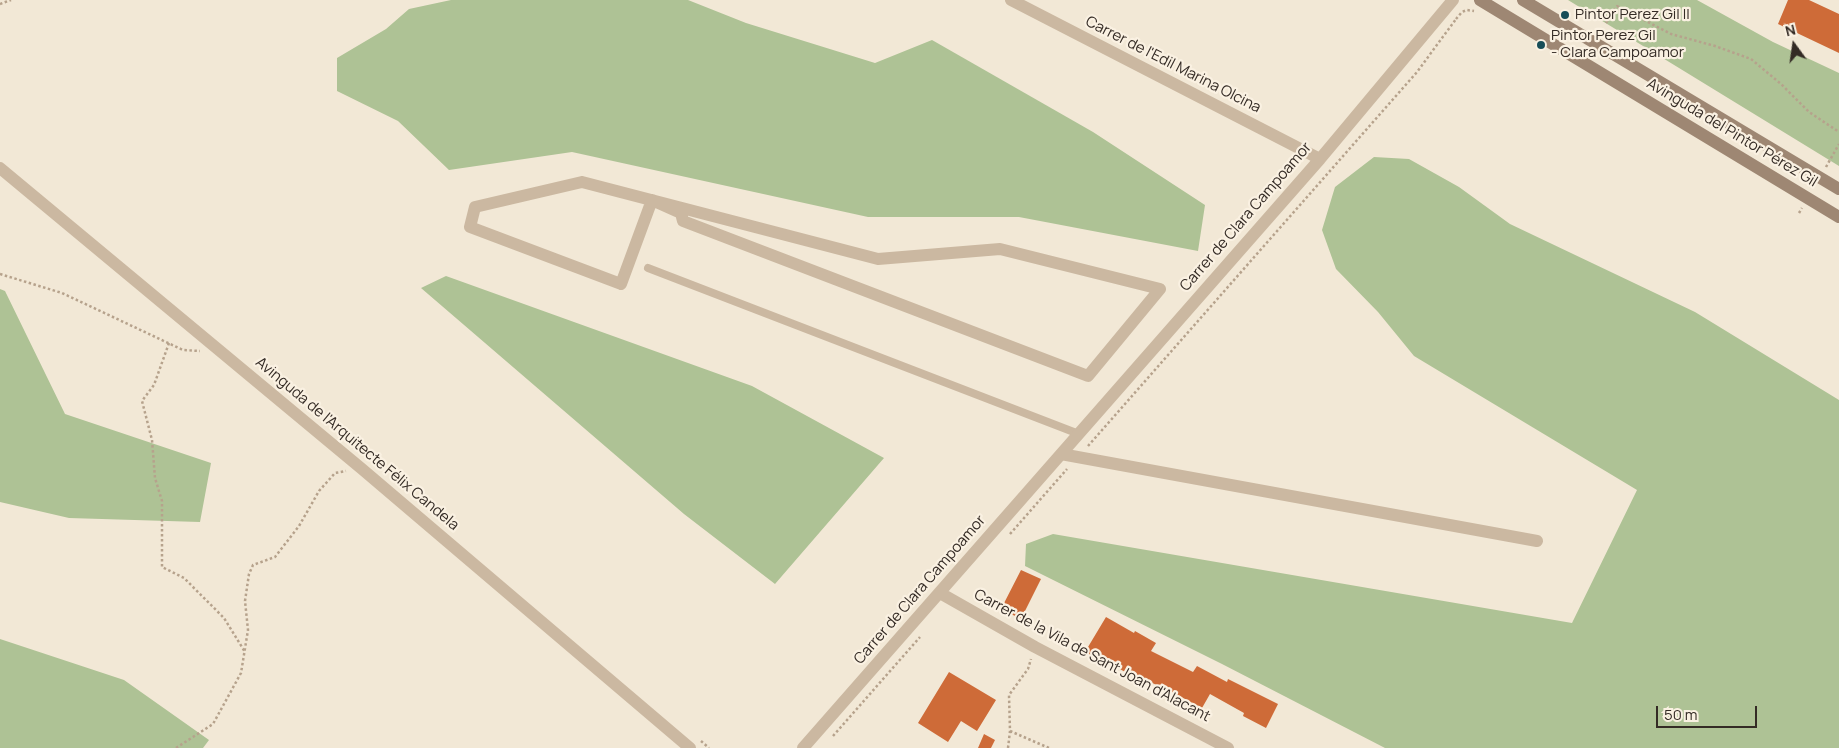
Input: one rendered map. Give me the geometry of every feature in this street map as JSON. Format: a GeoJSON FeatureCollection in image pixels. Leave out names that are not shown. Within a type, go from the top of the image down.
{"type":"FeatureCollection","features":[{"type":"Feature","properties":{"kind":"main road","name":"Avinguda del Pintor Pérez Gil"},"geometry":{"type":"LineString","coordinates":[[1480,0],[1839,217]]}},
{"type":"Feature","properties":{"kind":"main road","name":"Avinguda del Pintor Pérez Gil"},"geometry":{"type":"LineString","coordinates":[[1523,0],[1839,189]]}},
{"type":"Feature","properties":{"kind":"street","name":"Carrer de l'Edil Marina Olcina"},"geometry":{"type":"LineString","coordinates":[[1011,0],[1320,159]]}},
{"type":"Feature","properties":{"kind":"street","name":"Carrer de Clara Campoamor"},"geometry":{"type":"LineString","coordinates":[[803,748],[1320,159],[1453,0]]}},
{"type":"Feature","properties":{"kind":"street","name":"Avinguda de l'Arquitecte Félix Candela"},"geometry":{"type":"LineString","coordinates":[[0,168],[362,469],[690,748]]}},
{"type":"Feature","properties":{"kind":"street"},"geometry":{"type":"LineString","coordinates":[[652,200],[621,284],[470,227],[475,207],[582,182],[878,259],[1000,249],[1160,289],[1088,376],[682,221],[681,213],[652,200]]}},
{"type":"Feature","properties":{"kind":"street"},"geometry":{"type":"LineString","coordinates":[[1061,454],[1536,541]]}},
{"type":"Feature","properties":{"kind":"street","name":"Carrer de la Vila de Sant Joan d'Alacant"},"geometry":{"type":"LineString","coordinates":[[940,592],[1035,647],[1228,748]]}},
{"type":"Feature","properties":{"kind":"lane"},"geometry":{"type":"LineString","coordinates":[[648,268],[1079,434]]}},
{"type":"Feature","properties":{"kind":"path"},"geometry":{"type":"LineString","coordinates":[[0,4],[11,0]]}},
{"type":"Feature","properties":{"kind":"path"},"geometry":{"type":"LineString","coordinates":[[1606,23],[1617,6],[1671,34],[1715,46],[1751,59],[1782,84],[1809,112],[1839,132]]}},
{"type":"Feature","properties":{"kind":"path"},"geometry":{"type":"LineString","coordinates":[[1008,536],[1416,72],[1456,19]]}},
{"type":"Feature","properties":{"kind":"path"},"geometry":{"type":"LineString","coordinates":[[0,274],[62,293],[183,350],[222,352]]}},
{"type":"Feature","properties":{"kind":"path"},"geometry":{"type":"LineString","coordinates":[[169,343],[154,385],[142,401],[152,440],[155,478],[162,501],[162,567],[184,578],[224,618],[245,652]]}},
{"type":"Feature","properties":{"kind":"path"},"geometry":{"type":"LineString","coordinates":[[176,748],[213,724],[241,673],[248,630],[245,601],[249,574],[253,565],[275,557],[299,526],[319,491],[335,473],[362,469]]}},
{"type":"Feature","properties":{"kind":"path"},"geometry":{"type":"LineString","coordinates":[[828,741],[924,632]]}},
{"type":"Feature","properties":{"kind":"path"},"geometry":{"type":"LineString","coordinates":[[1008,748],[1010,732],[1009,695],[1028,669],[1035,647]]}},
{"type":"Feature","properties":{"kind":"path"},"geometry":{"type":"LineString","coordinates":[[1010,732],[1049,748]]}},
{"type":"Feature","properties":{"kind":"green space"},"geometry":{"type":"Polygon","coordinates":[[[451,0],[688,0],[746,23],[875,63],[932,40],[1093,132],[1205,205],[1198,251],[1019,217],[868,217],[572,152],[449,170],[398,121],[337,91],[337,58],[386,29],[409,9],[451,0]]]}},
{"type":"Feature","properties":{"kind":"green space"},"geometry":{"type":"Polygon","coordinates":[[[1568,0],[1697,0],[1773,42],[1839,73],[1839,166],[1568,0]]]}},
{"type":"Feature","properties":{"kind":"green space"},"geometry":{"type":"Polygon","coordinates":[[[1374,157],[1409,159],[1459,187],[1510,224],[1695,312],[1839,400],[1839,748],[1385,748],[1025,566],[1026,544],[1053,534],[1572,623],[1637,490],[1414,356],[1378,312],[1336,269],[1322,230],[1335,187],[1374,157]]]}},
{"type":"Feature","properties":{"kind":"green space"},"geometry":{"type":"Polygon","coordinates":[[[446,276],[752,386],[884,458],[775,584],[684,514],[421,288],[446,276]]]}},
{"type":"Feature","properties":{"kind":"green space"},"geometry":{"type":"Polygon","coordinates":[[[0,289],[5,291],[65,414],[211,463],[200,522],[69,518],[0,502],[0,289]]]}},
{"type":"Feature","properties":{"kind":"green space"},"geometry":{"type":"Polygon","coordinates":[[[0,639],[124,680],[209,740],[203,748],[0,748],[0,639]]]}},
{"type":"Feature","properties":{"kind":"building"},"geometry":{"type":"Polygon","coordinates":[[[1788,0],[1809,0],[1839,14],[1839,53],[1778,24],[1788,0]]]}},
{"type":"Feature","properties":{"kind":"building"},"geometry":{"type":"Polygon","coordinates":[[[1021,570],[1041,579],[1021,619],[1001,609],[1021,570]]]}},
{"type":"Feature","properties":{"kind":"building"},"geometry":{"type":"Polygon","coordinates":[[[1106,617],[1156,643],[1151,651],[1193,672],[1197,666],[1227,682],[1228,679],[1278,704],[1266,728],[1243,716],[1244,713],[1210,694],[1202,708],[1137,676],[1136,678],[1109,663],[1108,665],[1085,652],[1106,617]]]}},
{"type":"Feature","properties":{"kind":"building"},"geometry":{"type":"Polygon","coordinates":[[[949,672],[996,700],[977,731],[961,721],[948,742],[918,723],[949,672]]]}},
{"type":"Feature","properties":{"kind":"building"},"geometry":{"type":"Polygon","coordinates":[[[984,734],[995,740],[991,748],[978,748],[984,734]]]}},
{"type":"Feature","properties":{"kind":"place","name":"Pintor Perez Gil II"},"geometry":{"type":"Point","coordinates":[1565,15]}},
{"type":"Feature","properties":{"kind":"place","name":"Pintor Perez Gil - Clara Campoamor"},"geometry":{"type":"Point","coordinates":[1541,45]}}]}
